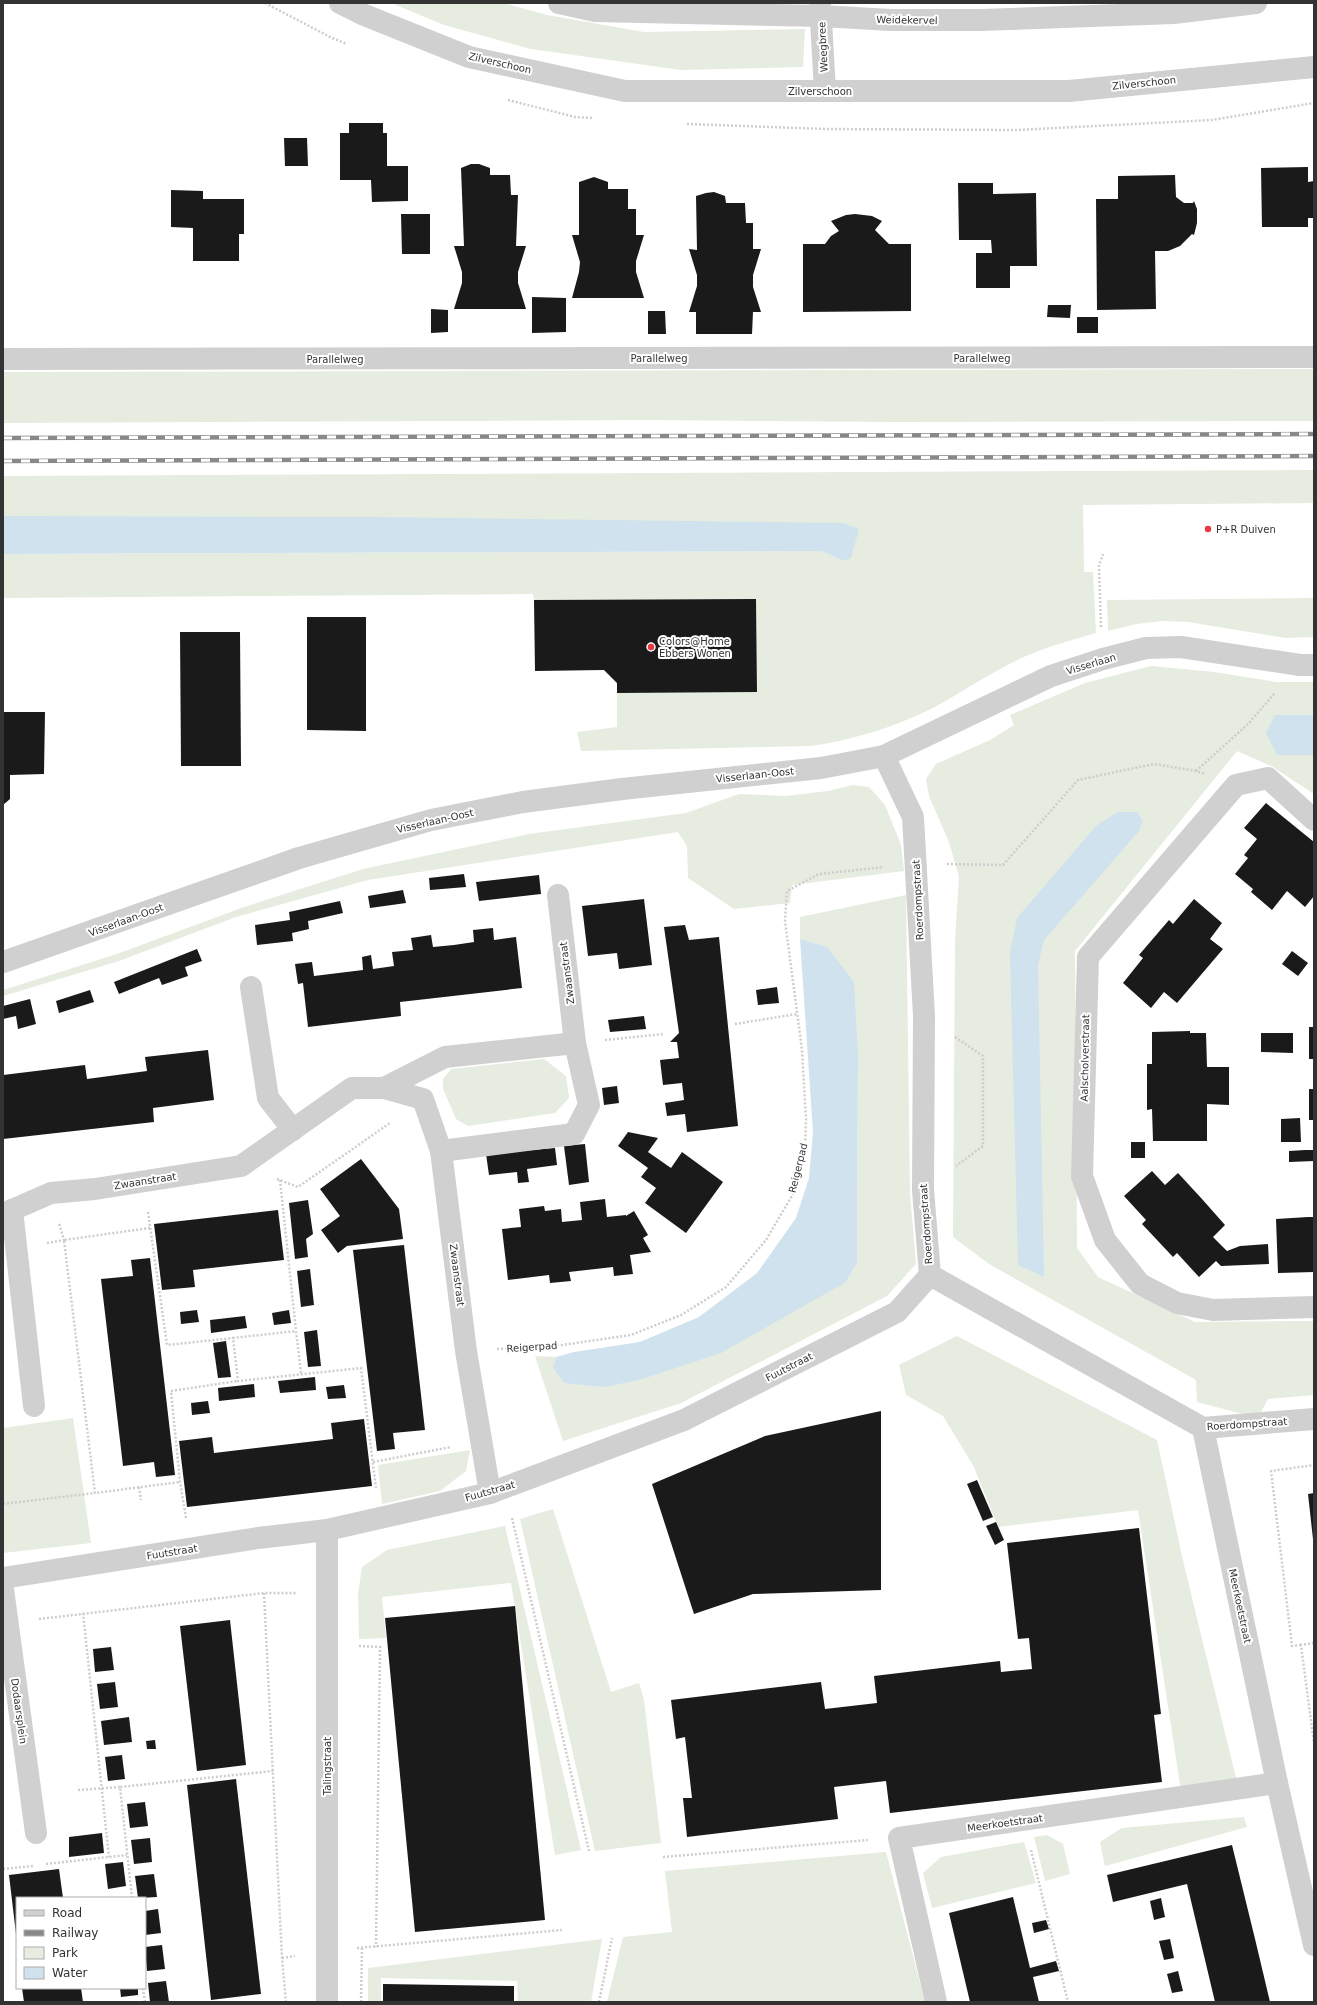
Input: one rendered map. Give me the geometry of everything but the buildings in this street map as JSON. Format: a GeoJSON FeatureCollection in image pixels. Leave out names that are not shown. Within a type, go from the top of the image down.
{"type":"FeatureCollection","features":[{"type":"Feature","properties":{"kind":"street","name":"Zilverschoon"},"geometry":{"type":"LineString","coordinates":[[340,3],[362,14],[469,57],[625,91],[1069,91],[1314,66]]}},
{"type":"Feature","properties":{"kind":"street","name":"Weidekervel"},"geometry":{"type":"LineString","coordinates":[[559,3],[595,11],[821,10],[891,20],[988,20],[1174,14],[1256,3]]}},
{"type":"Feature","properties":{"kind":"street","name":"Weegbree"},"geometry":{"type":"LineString","coordinates":[[821,10],[825,91]]}},
{"type":"Feature","properties":{"kind":"street","name":"Parallelweg"},"geometry":{"type":"LineString","coordinates":[[3,359],[1314,357]]}},
{"type":"Feature","properties":{"kind":"street","name":"Visserlaan"},"geometry":{"type":"LineString","coordinates":[[884,756],[1051,676],[1103,659],[1146,648],[1181,647],[1307,665]]}},
{"type":"Feature","properties":{"kind":"street","name":"Roerdompstraat"},"geometry":{"type":"LineString","coordinates":[[884,756],[913,817],[924,1016],[923,1190],[930,1275],[1203,1428],[1314,1419]]}},
{"type":"Feature","properties":{"kind":"street","name":"Visserlaan-Oost"},"geometry":{"type":"LineString","coordinates":[[3,962],[299,858],[431,820],[531,801],[622,789],[821,768],[884,756]]}},
{"type":"Feature","properties":{"kind":"street"},"geometry":{"type":"LineString","coordinates":[[1236,785],[1268,778],[1314,820]]}},
{"type":"Feature","properties":{"kind":"street","name":"Aalscholverstraat"},"geometry":{"type":"LineString","coordinates":[[1236,785],[1088,957],[1082,1176],[1105,1240],[1140,1284],[1177,1303],[1213,1310],[1314,1307]]}},
{"type":"Feature","properties":{"kind":"street","name":"Zwaanstraat"},"geometry":{"type":"LineString","coordinates":[[384,1088],[446,1057],[575,1043],[558,895]]}},
{"type":"Feature","properties":{"kind":"street"},"geometry":{"type":"LineString","coordinates":[[251,987],[268,1098],[293,1130]]}},
{"type":"Feature","properties":{"kind":"street"},"geometry":{"type":"LineString","coordinates":[[441,1151],[574,1134],[589,1105],[575,1043]]}},
{"type":"Feature","properties":{"kind":"street","name":"Zwaanstraat"},"geometry":{"type":"LineString","coordinates":[[34,1406],[8,1212],[51,1193],[94,1189],[241,1166],[352,1088],[384,1088],[422,1099],[441,1151],[466,1351],[482,1441],[498,1491]]}},
{"type":"Feature","properties":{"kind":"street","name":"Fuutstraat"},"geometry":{"type":"LineString","coordinates":[[3,1578],[327,1530],[498,1491],[684,1420],[897,1312],[930,1275]]}},
{"type":"Feature","properties":{"kind":"street","name":"Meerkoetstraat"},"geometry":{"type":"LineString","coordinates":[[1203,1428],[1277,1783],[1314,1945]]}},
{"type":"Feature","properties":{"kind":"street","name":"Talingstraat"},"geometry":{"type":"LineString","coordinates":[[327,1530],[327,2002]]}},
{"type":"Feature","properties":{"kind":"street","name":"Dodaarsplein"},"geometry":{"type":"LineString","coordinates":[[3,1589],[36,1834]]}},
{"type":"Feature","properties":{"kind":"street","name":"Meerkoetstraat"},"geometry":{"type":"LineString","coordinates":[[899,1838],[1277,1783]]}},
{"type":"Feature","properties":{"kind":"street"},"geometry":{"type":"LineString","coordinates":[[899,1838],[936,2002]]}},
{"type":"Feature","properties":{"kind":"path"},"geometry":{"type":"LineString","coordinates":[[1103,554],[1099,566],[1103,659]]}},
{"type":"Feature","properties":{"kind":"path"},"geometry":{"type":"LineString","coordinates":[[1196,771],[1248,724],[1307,665]]}},
{"type":"Feature","properties":{"kind":"path"},"geometry":{"type":"LineString","coordinates":[[916,864],[1003,865],[1078,780],[1154,764],[1196,771],[1236,785]]}},
{"type":"Feature","properties":{"kind":"path","name":"Reigerpad"},"geometry":{"type":"LineString","coordinates":[[466,1351],[555,1346],[631,1335],[681,1315],[726,1287],[766,1240],[793,1194],[805,1150],[806,1119],[802,1050],[785,921],[787,891],[819,874],[916,864]]}},
{"type":"Feature","properties":{"kind":"path"},"geometry":{"type":"LineString","coordinates":[[735,1024],[797,1014]]}},
{"type":"Feature","properties":{"kind":"path"},"geometry":{"type":"LineString","coordinates":[[923,1190],[983,1146],[983,1056],[924,1016]]}},
{"type":"Feature","properties":{"kind":"path"},"geometry":{"type":"LineString","coordinates":[[575,1043],[664,1034]]}},
{"type":"Feature","properties":{"kind":"path"},"geometry":{"type":"LineString","coordinates":[[241,1166],[298,1187],[422,1099]]}},
{"type":"Feature","properties":{"kind":"path"},"geometry":{"type":"LineString","coordinates":[[280,1180],[300,1373]]}},
{"type":"Feature","properties":{"kind":"path"},"geometry":{"type":"LineString","coordinates":[[144,1181],[167,1345],[296,1331]]}},
{"type":"Feature","properties":{"kind":"path"},"geometry":{"type":"LineString","coordinates":[[95,1493],[64,1240],[150,1228]]}},
{"type":"Feature","properties":{"kind":"path"},"geometry":{"type":"LineString","coordinates":[[233,1338],[238,1381]]}},
{"type":"Feature","properties":{"kind":"path"},"geometry":{"type":"LineString","coordinates":[[191,1549],[180,1482],[171,1391],[300,1373],[362,1368],[380,1518]]}},
{"type":"Feature","properties":{"kind":"path"},"geometry":{"type":"LineString","coordinates":[[373,1462],[482,1441]]}},
{"type":"Feature","properties":{"kind":"path"},"geometry":{"type":"LineString","coordinates":[[1314,1465],[1271,1471],[1292,1646],[1314,1643]]}},
{"type":"Feature","properties":{"kind":"path"},"geometry":{"type":"LineString","coordinates":[[3,1504],[180,1482]]}},
{"type":"Feature","properties":{"kind":"path"},"geometry":{"type":"LineString","coordinates":[[139,1487],[141,1500]]}},
{"type":"Feature","properties":{"kind":"path"},"geometry":{"type":"LineString","coordinates":[[498,1491],[589,1851]]}},
{"type":"Feature","properties":{"kind":"path"},"geometry":{"type":"LineString","coordinates":[[8,1623],[83,1613],[264,1593],[327,1592]]}},
{"type":"Feature","properties":{"kind":"path"},"geometry":{"type":"LineString","coordinates":[[264,1593],[282,1958],[286,2002]]}},
{"type":"Feature","properties":{"kind":"path"},"geometry":{"type":"LineString","coordinates":[[83,1613],[110,1857]]}},
{"type":"Feature","properties":{"kind":"path"},"geometry":{"type":"LineString","coordinates":[[1301,1644],[1314,1744]]}},
{"type":"Feature","properties":{"kind":"path"},"geometry":{"type":"LineString","coordinates":[[353,1646],[380,1647],[376,1947]]}},
{"type":"Feature","properties":{"kind":"path"},"geometry":{"type":"LineString","coordinates":[[78,1790],[120,1788],[273,1771]]}},
{"type":"Feature","properties":{"kind":"path"},"geometry":{"type":"LineString","coordinates":[[120,1788],[132,1897]]}},
{"type":"Feature","properties":{"kind":"path"},"geometry":{"type":"LineString","coordinates":[[1024,1820],[1068,2002]]}},
{"type":"Feature","properties":{"kind":"path"},"geometry":{"type":"LineString","coordinates":[[663,1857],[899,1838]]}},
{"type":"Feature","properties":{"kind":"path"},"geometry":{"type":"LineString","coordinates":[[3,1869],[127,1855]]}},
{"type":"Feature","properties":{"kind":"path"},"geometry":{"type":"LineString","coordinates":[[282,1958],[327,1951],[562,1930]]}},
{"type":"Feature","properties":{"kind":"path"},"geometry":{"type":"LineString","coordinates":[[599,2002],[612,1938]]}},
{"type":"Feature","properties":{"kind":"path"},"geometry":{"type":"LineString","coordinates":[[361,2002],[362,1948]]}},
{"type":"Feature","properties":{"kind":"path"},"geometry":{"type":"LineString","coordinates":[[143,1989],[145,2002]]}},
{"type":"Feature","properties":{"kind":"green space"},"geometry":{"type":"Polygon","coordinates":[[[391,3],[503,3],[547,15],[644,32],[805,29],[803,67],[681,70],[531,49],[444,25],[391,3]]]}},
{"type":"Feature","properties":{"kind":"green space"},"geometry":{"type":"Polygon","coordinates":[[[1314,369],[1314,421],[892,422],[645,420],[3,423],[3,372],[1314,369]]]}},
{"type":"Feature","properties":{"kind":"green space"},"geometry":{"type":"Polygon","coordinates":[[[1314,470],[1314,503],[1083,505],[1084,572],[1093,572],[1096,633],[1052,646],[1026,656],[991,674],[933,708],[889,727],[842,740],[811,746],[581,751],[577,732],[617,727],[617,693],[757,692],[756,599],[534,600],[533,594],[3,598],[3,554],[821,551],[844,561],[859,529],[3,525],[3,476],[1314,470]]]}},
{"type":"Feature","properties":{"kind":"green space"},"geometry":{"type":"Polygon","coordinates":[[[1314,598],[1314,637],[1286,638],[1188,622],[1163,621],[1136,624],[1108,631],[1107,600],[1314,598]]]}},
{"type":"Feature","properties":{"kind":"green space"},"geometry":{"type":"Polygon","coordinates":[[[1151,666],[1214,672],[1276,682],[1314,682],[1314,715],[1275,715],[1277,755],[1314,755],[1314,794],[1273,767],[1237,751],[1075,951],[1077,1248],[1098,1277],[1195,1322],[1314,1321],[1314,1395],[1268,1399],[1258,1418],[1197,1402],[1196,1380],[989,1264],[953,1237],[955,942],[959,877],[949,842],[929,796],[926,779],[936,764],[990,740],[1014,725],[1010,715],[1085,683],[1151,666]]]}},
{"type":"Feature","properties":{"kind":"green space"},"geometry":{"type":"Polygon","coordinates":[[[853,785],[869,787],[885,805],[901,845],[904,871],[792,885],[790,903],[734,909],[688,878],[687,846],[678,832],[368,880],[236,917],[119,961],[3,996],[3,990],[117,954],[244,907],[363,869],[529,834],[686,813],[739,794],[786,796],[828,791],[853,785]]]}},
{"type":"Feature","properties":{"kind":"green space"},"geometry":{"type":"Polygon","coordinates":[[[906,895],[910,1193],[916,1264],[887,1296],[681,1403],[563,1441],[535,1356],[556,1357],[553,1367],[846,1282],[857,1263],[858,1055],[827,947],[800,939],[800,917],[906,895]]]}},
{"type":"Feature","properties":{"kind":"green space"},"geometry":{"type":"Polygon","coordinates":[[[544,1059],[566,1076],[569,1098],[555,1113],[468,1126],[456,1119],[443,1089],[443,1079],[451,1069],[544,1059]]]}},
{"type":"Feature","properties":{"kind":"green space"},"geometry":{"type":"Polygon","coordinates":[[[957,1336],[1157,1440],[1184,1565],[1237,1782],[1181,1791],[1138,1510],[998,1527],[974,1467],[943,1416],[906,1395],[899,1365],[957,1336]]]}},
{"type":"Feature","properties":{"kind":"green space"},"geometry":{"type":"Polygon","coordinates":[[[73,1418],[91,1543],[3,1553],[3,1428],[73,1418]]]}},
{"type":"Feature","properties":{"kind":"green space"},"geometry":{"type":"Polygon","coordinates":[[[470,1450],[466,1471],[440,1491],[382,1504],[378,1465],[470,1450]]]}},
{"type":"Feature","properties":{"kind":"green space"},"geometry":{"type":"Polygon","coordinates":[[[553,1509],[611,1692],[639,1683],[644,1700],[661,1843],[595,1851],[520,1519],[553,1509]]]}},
{"type":"Feature","properties":{"kind":"green space"},"geometry":{"type":"Polygon","coordinates":[[[505,1526],[581,1850],[555,1855],[511,1583],[382,1597],[386,1638],[359,1639],[358,1594],[362,1567],[387,1550],[505,1526]]]}},
{"type":"Feature","properties":{"kind":"green space"},"geometry":{"type":"Polygon","coordinates":[[[1244,1817],[1247,1827],[1105,1866],[1100,1842],[1122,1828],[1244,1817]]]}},
{"type":"Feature","properties":{"kind":"green space"},"geometry":{"type":"Polygon","coordinates":[[[1047,1835],[1063,1844],[1070,1874],[1045,1881],[1034,1837],[1047,1835]]]}},
{"type":"Feature","properties":{"kind":"green space"},"geometry":{"type":"Polygon","coordinates":[[[1024,1842],[1036,1883],[932,1908],[923,1873],[941,1857],[1024,1842]]]}},
{"type":"Feature","properties":{"kind":"green space"},"geometry":{"type":"Polygon","coordinates":[[[886,1852],[925,2002],[607,2002],[623,1937],[672,1932],[665,1871],[886,1852]]]}},
{"type":"Feature","properties":{"kind":"green space"},"geometry":{"type":"Polygon","coordinates":[[[602,1939],[591,2002],[518,2002],[517,1981],[381,1978],[381,2002],[368,2002],[368,1968],[602,1939]]]}},
{"type":"Feature","properties":{"kind":"water"},"geometry":{"type":"Polygon","coordinates":[[[3,516],[373,517],[843,523],[859,529],[851,558],[844,561],[821,551],[3,554],[3,516]]]}},
{"type":"Feature","properties":{"kind":"water"},"geometry":{"type":"Polygon","coordinates":[[[1275,715],[1314,715],[1314,755],[1277,755],[1266,733],[1275,715]]]}},
{"type":"Feature","properties":{"kind":"water"},"geometry":{"type":"Polygon","coordinates":[[[1118,812],[1137,812],[1143,821],[1139,831],[1044,940],[1038,965],[1044,1277],[1018,1265],[1010,954],[1017,918],[1096,826],[1118,812]]]}},
{"type":"Feature","properties":{"kind":"water"},"geometry":{"type":"Polygon","coordinates":[[[800,939],[827,947],[854,982],[858,1055],[857,1263],[846,1282],[721,1353],[639,1380],[604,1387],[564,1383],[553,1367],[556,1357],[574,1352],[640,1342],[699,1317],[757,1273],[796,1218],[809,1178],[813,1132],[800,939]]]}},
{"type":"Feature","properties":{"kind":"railway"},"geometry":{"type":"LineString","coordinates":[[3,438],[1314,434]]}},
{"type":"Feature","properties":{"kind":"railway"},"geometry":{"type":"LineString","coordinates":[[3,461],[1314,456]]}},
{"type":"Feature","properties":{"kind":"place","name":"P+R Duiven"},"geometry":{"type":"Point","coordinates":[1208,529]}},
{"type":"Feature","properties":{"kind":"place","name":"Colors@Home Ebbers Wonen"},"geometry":{"type":"Point","coordinates":[651,647]}}]}
